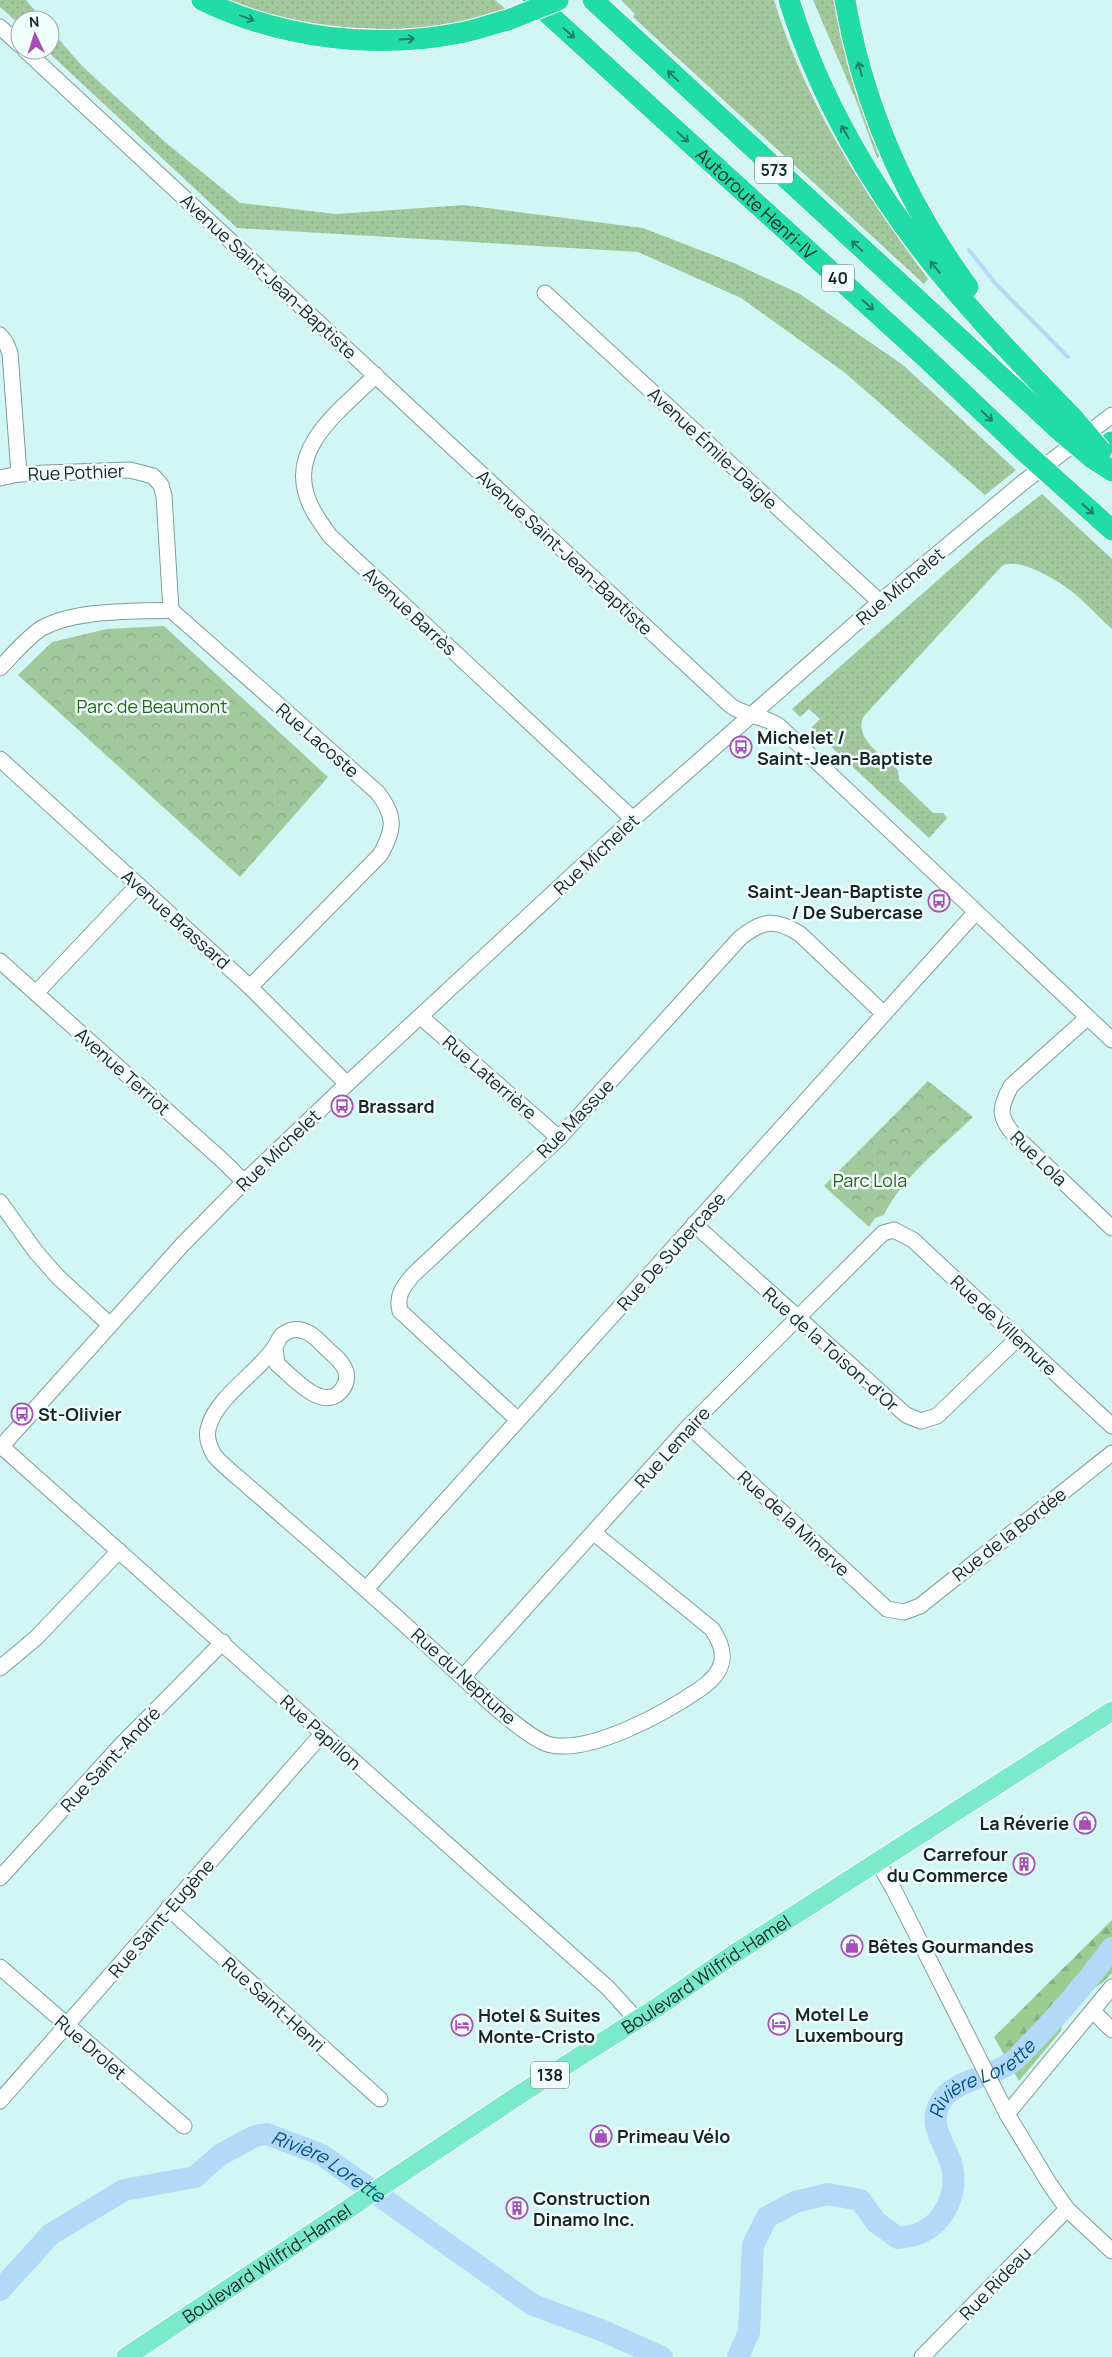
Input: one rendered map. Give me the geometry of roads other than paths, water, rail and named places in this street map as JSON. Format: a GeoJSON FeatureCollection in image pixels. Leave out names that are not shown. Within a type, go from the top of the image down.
{"type":"FeatureCollection","features":[{"type":"Feature","properties":{"kind":"highway"},"geometry":{"type":"LineString","coordinates":[[202,0],[258,22],[286,30],[353,39],[412,40],[460,33],[508,20],[558,0]]}},
{"type":"Feature","properties":{"kind":"highway","name":"Autoroute Henri-IV"},"geometry":{"type":"LineString","coordinates":[[533,0],[1112,530]]}},
{"type":"Feature","properties":{"kind":"highway","name":"Autoroute Henri-IV"},"geometry":{"type":"LineString","coordinates":[[593,0],[1072,421],[1106,452],[1112,471]]}},
{"type":"Feature","properties":{"kind":"highway"},"geometry":{"type":"LineString","coordinates":[[789,0],[810,60],[839,120],[897,216],[951,286],[1072,421],[1106,452]]}},
{"type":"Feature","properties":{"kind":"highway"},"geometry":{"type":"LineString","coordinates":[[845,0],[851,38],[870,102],[892,158],[925,223],[956,270],[1072,421]]}},
{"type":"Feature","properties":{"kind":"main road","name":"Boulevard Wilfrid-Hamel"},"geometry":{"type":"LineString","coordinates":[[126,2357],[522,2093],[1112,1710]]}},
{"type":"Feature","properties":{"kind":"street"},"geometry":{"type":"LineString","coordinates":[[0,27],[10,36]]}},
{"type":"Feature","properties":{"kind":"street","name":"Avenue Saint-Jean-Baptiste"},"geometry":{"type":"LineString","coordinates":[[36,60],[731,706],[768,718],[778,726],[1112,1040]]}},
{"type":"Feature","properties":{"kind":"street","name":"Avenue Émile-Daigle"},"geometry":{"type":"LineString","coordinates":[[545,293],[880,602]]}},
{"type":"Feature","properties":{"kind":"street"},"geometry":{"type":"LineString","coordinates":[[0,335],[10,353],[19,474]]}},
{"type":"Feature","properties":{"kind":"street","name":"Avenue Barrès"},"geometry":{"type":"LineString","coordinates":[[376,375],[323,428],[309,449],[303,470],[305,493],[315,515],[330,536],[633,818]]}},
{"type":"Feature","properties":{"kind":"street","name":"Rue Michelet"},"geometry":{"type":"LineString","coordinates":[[0,1447],[183,1244],[244,1182],[633,818],[880,602],[1021,484],[1112,415]]}},
{"type":"Feature","properties":{"kind":"street","name":"Rue Pothier"},"geometry":{"type":"LineString","coordinates":[[0,478],[19,474],[130,470],[152,476],[161,484],[164,496],[171,610]]}},
{"type":"Feature","properties":{"kind":"street"},"geometry":{"type":"LineString","coordinates":[[0,668],[42,628],[61,621],[87,615],[171,610]]}},
{"type":"Feature","properties":{"kind":"street","name":"Rue Lacoste"},"geometry":{"type":"LineString","coordinates":[[171,610],[377,792],[390,811],[391,836],[380,855],[250,987]]}},
{"type":"Feature","properties":{"kind":"street","name":"Avenue Brassard"},"geometry":{"type":"LineString","coordinates":[[0,759],[250,987],[347,1084]]}},
{"type":"Feature","properties":{"kind":"street"},"geometry":{"type":"LineString","coordinates":[[36,992],[138,885]]}},
{"type":"Feature","properties":{"kind":"street","name":"Rue De Subercase"},"geometry":{"type":"LineString","coordinates":[[366,1589],[975,912]]}},
{"type":"Feature","properties":{"kind":"street","name":"Rue Massue"},"geometry":{"type":"LineString","coordinates":[[518,1420],[400,1311],[398,1298],[402,1287],[559,1138],[740,938],[754,927],[772,922],[785,925],[800,934],[884,1014]]}},
{"type":"Feature","properties":{"kind":"street","name":"Avenue Terriot"},"geometry":{"type":"LineString","coordinates":[[0,961],[244,1182]]}},
{"type":"Feature","properties":{"kind":"street","name":"Rue Laterrière"},"geometry":{"type":"LineString","coordinates":[[421,1017],[559,1138]]}},
{"type":"Feature","properties":{"kind":"street","name":"Rue Lola"},"geometry":{"type":"LineString","coordinates":[[1087,1018],[1011,1086],[1004,1099],[1001,1113],[1004,1124],[1015,1136],[1112,1228]]}},
{"type":"Feature","properties":{"kind":"street"},"geometry":{"type":"LineString","coordinates":[[0,1202],[58,1277],[110,1325]]}},
{"type":"Feature","properties":{"kind":"street","name":"Rue de la Toison-d'Or"},"geometry":{"type":"LineString","coordinates":[[694,1224],[797,1319],[906,1415],[921,1421],[937,1416],[1018,1338]]}},
{"type":"Feature","properties":{"kind":"street","name":"Rue Lemaire"},"geometry":{"type":"LineString","coordinates":[[463,1677],[689,1426],[873,1242],[883,1233],[894,1230]]}},
{"type":"Feature","properties":{"kind":"street","name":"Rue de Villemure"},"geometry":{"type":"LineString","coordinates":[[894,1230],[913,1240],[1112,1426]]}},
{"type":"Feature","properties":{"kind":"street","name":"Rue du Neptune"},"geometry":{"type":"LineString","coordinates":[[275,1348],[277,1364],[317,1397],[331,1398],[344,1386],[346,1374],[341,1362],[309,1332],[298,1330],[287,1332],[280,1337],[275,1348],[248,1375],[213,1416],[208,1431],[209,1446],[219,1461],[366,1589],[506,1717],[548,1744],[565,1747],[582,1745],[615,1734],[678,1704],[704,1686],[721,1666],[722,1644],[712,1629],[594,1533]]}},
{"type":"Feature","properties":{"kind":"street","name":"Rue de la Minerve"},"geometry":{"type":"LineString","coordinates":[[689,1426],[887,1609],[904,1612]]}},
{"type":"Feature","properties":{"kind":"street","name":"Rue Papillon"},"geometry":{"type":"LineString","coordinates":[[0,1447],[222,1642],[322,1734],[601,1982],[637,2020]]}},
{"type":"Feature","properties":{"kind":"street","name":"Rue de la Bordée"},"geometry":{"type":"LineString","coordinates":[[904,1612],[920,1606],[1112,1453]]}},
{"type":"Feature","properties":{"kind":"street"},"geometry":{"type":"LineString","coordinates":[[0,1668],[36,1638],[119,1551]]}},
{"type":"Feature","properties":{"kind":"street","name":"Rue Saint-André"},"geometry":{"type":"LineString","coordinates":[[0,1878],[122,1744],[222,1642]]}},
{"type":"Feature","properties":{"kind":"street","name":"Rue Saint-Eugène"},"geometry":{"type":"LineString","coordinates":[[0,2101],[67,2027],[168,1908],[322,1734]]}},
{"type":"Feature","properties":{"kind":"street"},"geometry":{"type":"LineString","coordinates":[[878,1862],[1007,2114],[1067,2209],[1112,2251]]}},
{"type":"Feature","properties":{"kind":"street","name":"Rue Saint-Henri"},"geometry":{"type":"LineString","coordinates":[[168,1908],[380,2099]]}},
{"type":"Feature","properties":{"kind":"street","name":"Rue Drolet"},"geometry":{"type":"LineString","coordinates":[[0,1967],[67,2027],[184,2126]]}},
{"type":"Feature","properties":{"kind":"street"},"geometry":{"type":"LineString","coordinates":[[1007,2114],[1112,1987]]}},
{"type":"Feature","properties":{"kind":"street"},"geometry":{"type":"LineString","coordinates":[[1093,2011],[1112,2030]]}},
{"type":"Feature","properties":{"kind":"street","name":"Rue Rideau"},"geometry":{"type":"LineString","coordinates":[[922,2357],[1067,2209]]}},
{"type":"Feature","properties":{"kind":"waterway"},"geometry":{"type":"LineString","coordinates":[[969,250],[996,284],[1068,357]]}},
{"type":"Feature","properties":{"kind":"waterway","name":"Rivière Lorette"},"geometry":{"type":"LineString","coordinates":[[738,2357],[749,2332],[753,2245],[767,2217],[795,2202],[828,2194],[860,2200],[876,2222],[898,2238],[915,2235],[929,2228],[937,2221],[948,2204],[953,2184],[951,2163],[936,2126],[937,2111],[940,2103],[954,2089],[994,2072],[1015,2060],[1066,2005],[1112,1948]]}},
{"type":"Feature","properties":{"kind":"waterway","name":"Rivière Lorette"},"geometry":{"type":"LineString","coordinates":[[0,2290],[51,2234],[124,2190],[195,2177],[220,2155],[255,2136],[267,2134],[322,2155],[533,2305],[601,2330],[662,2357]]}},
{"type":"Feature","properties":{"kind":"place","name":"Michelet / Saint-Jean-Baptiste"},"geometry":{"type":"Point","coordinates":[741,747]}},
{"type":"Feature","properties":{"kind":"place","name":"Saint-Jean-Baptiste / De Subercase"},"geometry":{"type":"Point","coordinates":[939,901]}},
{"type":"Feature","properties":{"kind":"place","name":"Brassard"},"geometry":{"type":"Point","coordinates":[342,1106]}},
{"type":"Feature","properties":{"kind":"place","name":"St-Olivier"},"geometry":{"type":"Point","coordinates":[22,1414]}},
{"type":"Feature","properties":{"kind":"place","name":"La Réverie"},"geometry":{"type":"Point","coordinates":[1085,1823]}},
{"type":"Feature","properties":{"kind":"place","name":"Carrefour du Commerce"},"geometry":{"type":"Point","coordinates":[1024,1864]}},
{"type":"Feature","properties":{"kind":"place","name":"Bêtes Gourmandes"},"geometry":{"type":"Point","coordinates":[852,1946]}},
{"type":"Feature","properties":{"kind":"place","name":"Motel Le Luxembourg"},"geometry":{"type":"Point","coordinates":[779,2024]}},
{"type":"Feature","properties":{"kind":"place","name":"Hotel & Suites Monte-Cristo"},"geometry":{"type":"Point","coordinates":[462,2025]}},
{"type":"Feature","properties":{"kind":"place","name":"Primeau Vélo"},"geometry":{"type":"Point","coordinates":[601,2136]}},
{"type":"Feature","properties":{"kind":"place","name":"Construction Dinamo Inc."},"geometry":{"type":"Point","coordinates":[517,2208]}},
{"type":"Feature","properties":{"kind":"park label","name":"Parc de Beaumont"},"geometry":{"type":"Point","coordinates":[152,706]}},
{"type":"Feature","properties":{"kind":"park label","name":"Parc Lola"},"geometry":{"type":"Point","coordinates":[870,1180]}}]}
